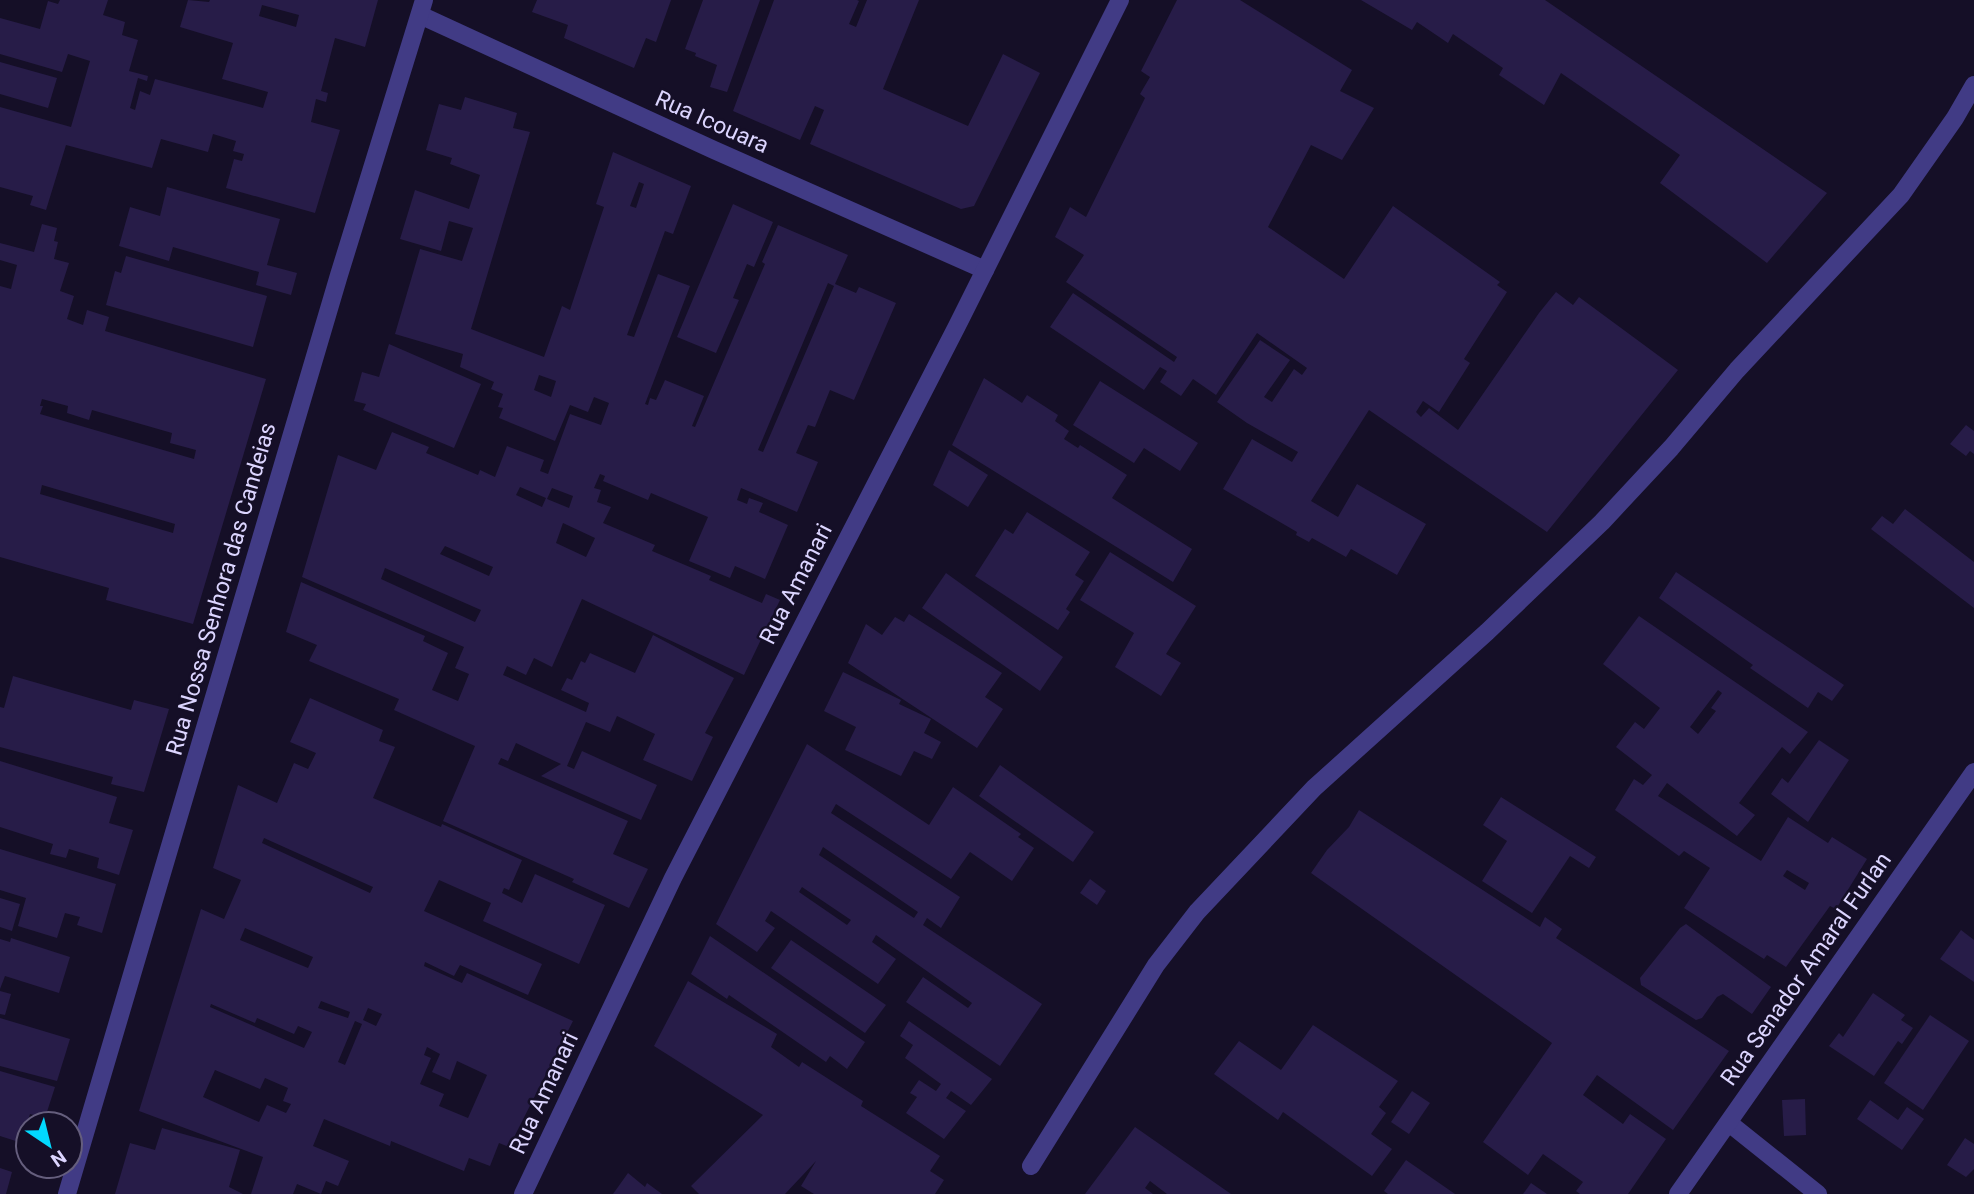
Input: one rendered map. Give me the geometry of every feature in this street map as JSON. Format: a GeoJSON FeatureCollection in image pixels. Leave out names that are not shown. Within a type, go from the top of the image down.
{"type":"FeatureCollection","features":[{"type":"Feature","properties":{"kind":"street","name":"Rua Amanari"},"geometry":{"type":"LineString","coordinates":[[523,1194],[673,878],[985,270],[1120,0]]}},
{"type":"Feature","properties":{"kind":"street","name":"Rua Icouara"},"geometry":{"type":"LineString","coordinates":[[422,7],[714,150],[985,270]]}},
{"type":"Feature","properties":{"kind":"street","name":"Rua Nossa Senhora das Candeias"},"geometry":{"type":"LineString","coordinates":[[67,1194],[339,275],[422,7]]}},
{"type":"Feature","properties":{"kind":"street"},"geometry":{"type":"LineString","coordinates":[[1031,1166],[1156,965],[1197,912],[1314,788],[1487,632],[1602,522],[1671,448],[1737,370],[1900,195],[1955,118],[1974,85]]}},
{"type":"Feature","properties":{"kind":"street","name":"Rua Senador Amaral Furlan"},"geometry":{"type":"LineString","coordinates":[[1678,1194],[1974,772]]}},
{"type":"Feature","properties":{"kind":"street"},"geometry":{"type":"LineString","coordinates":[[1729,1123],[1818,1194]]}},
{"type":"Feature","properties":{"kind":"building"},"geometry":{"type":"Polygon","coordinates":[[[60,0],[108,0],[103,15],[125,22],[122,35],[138,40],[129,71],[148,76],[147,81],[138,78],[130,108],[135,110],[140,91],[150,95],[155,79],[263,108],[268,92],[222,79],[233,43],[180,27],[188,0],[378,0],[365,47],[335,38],[321,91],[328,93],[326,102],[316,99],[311,122],[340,130],[315,213],[226,188],[234,159],[242,161],[244,154],[233,151],[236,141],[213,134],[208,152],[161,139],[152,168],[66,145],[46,210],[30,205],[33,196],[0,187],[0,107],[71,127],[90,61],[68,54],[62,72],[0,54],[0,18],[40,29],[48,1],[58,4],[60,0]],[[262,5],[259,16],[296,27],[299,15],[262,5]]]}},
{"type":"Feature","properties":{"kind":"building"},"geometry":{"type":"Polygon","coordinates":[[[537,0],[671,0],[656,42],[646,38],[634,68],[564,38],[568,25],[532,12],[537,0]]]}},
{"type":"Feature","properties":{"kind":"building"},"geometry":{"type":"Polygon","coordinates":[[[703,0],[760,0],[727,92],[710,87],[717,65],[685,49],[703,0]]]}},
{"type":"Feature","properties":{"kind":"building"},"geometry":{"type":"Polygon","coordinates":[[[774,0],[857,0],[859,1],[849,24],[856,27],[867,0],[919,0],[883,89],[968,126],[1003,54],[1040,73],[974,206],[961,209],[810,144],[824,110],[815,106],[800,140],[733,111],[774,0]]]}},
{"type":"Feature","properties":{"kind":"building"},"geometry":{"type":"Polygon","coordinates":[[[1177,0],[1240,0],[1352,70],[1340,91],[1374,108],[1342,160],[1311,145],[1268,227],[1344,279],[1393,206],[1500,282],[1497,285],[1507,292],[1464,359],[1470,363],[1439,412],[1423,401],[1416,412],[1421,417],[1429,408],[1458,430],[1556,292],[1573,305],[1579,297],[1678,370],[1547,532],[1369,410],[1311,501],[1338,517],[1357,484],[1426,524],[1397,575],[1351,549],[1346,557],[1312,538],[1309,542],[1296,535],[1297,532],[1223,489],[1252,439],[1292,462],[1298,452],[1247,423],[1217,402],[1260,340],[1290,360],[1264,397],[1272,402],[1294,369],[1302,375],[1307,368],[1257,333],[1216,395],[1193,379],[1181,396],[1160,382],[1167,371],[1160,367],[1144,390],[1050,327],[1073,293],[1174,362],[1177,357],[1066,282],[1084,255],[1055,237],[1070,207],[1086,217],[1145,98],[1140,94],[1150,77],[1141,71],[1177,0]]]}},
{"type":"Feature","properties":{"kind":"building"},"geometry":{"type":"Polygon","coordinates":[[[1361,0],[1545,0],[1827,193],[1767,263],[1660,183],[1680,155],[1561,73],[1544,105],[1499,75],[1503,68],[1453,34],[1448,43],[1417,22],[1412,30],[1361,0]]]}},
{"type":"Feature","properties":{"kind":"building"},"geometry":{"type":"Polygon","coordinates":[[[0,62],[57,78],[48,108],[0,94],[0,62]]]}},
{"type":"Feature","properties":{"kind":"building"},"geometry":{"type":"Polygon","coordinates":[[[465,97],[517,113],[513,128],[530,132],[471,329],[544,357],[562,306],[570,310],[604,207],[596,204],[613,152],[691,186],[673,234],[665,231],[627,335],[634,337],[658,274],[690,286],[645,404],[648,405],[650,398],[656,400],[665,380],[704,396],[692,426],[695,427],[765,264],[762,262],[778,225],[848,255],[835,284],[856,293],[859,287],[896,303],[854,400],[830,390],[815,427],[808,425],[796,453],[818,462],[797,512],[741,488],[737,500],[747,504],[749,498],[763,503],[759,512],[788,525],[765,579],[735,566],[730,578],[689,561],[708,517],[651,493],[648,500],[603,481],[605,476],[600,474],[594,488],[601,490],[597,502],[611,507],[603,523],[655,545],[652,551],[711,576],[709,580],[762,603],[766,594],[780,600],[744,675],[582,599],[552,667],[534,658],[526,675],[507,666],[503,675],[586,712],[589,703],[561,690],[567,678],[572,680],[581,661],[585,663],[590,653],[635,673],[653,635],[734,678],[705,733],[713,737],[692,781],[643,760],[655,734],[617,716],[610,732],[586,722],[567,766],[574,769],[582,751],[657,785],[641,820],[541,776],[561,764],[516,743],[508,761],[501,758],[498,764],[628,821],[613,854],[648,869],[629,908],[572,882],[574,879],[443,821],[475,746],[394,710],[399,699],[309,661],[317,645],[286,632],[301,582],[425,636],[423,641],[448,653],[432,690],[458,701],[469,674],[455,668],[464,647],[302,577],[338,455],[376,470],[392,432],[429,447],[426,453],[478,475],[480,470],[495,477],[507,446],[544,460],[540,471],[548,474],[570,414],[601,425],[609,403],[594,397],[588,412],[570,405],[555,441],[499,418],[503,408],[498,407],[503,394],[491,389],[494,382],[460,367],[463,354],[395,334],[420,249],[462,261],[473,228],[449,221],[441,251],[400,239],[415,190],[469,209],[480,175],[450,164],[452,158],[426,150],[439,104],[461,110],[465,97]],[[639,182],[630,206],[636,208],[644,184],[639,182]],[[828,283],[758,450],[763,452],[834,286],[828,283]],[[539,375],[534,390],[551,397],[556,381],[539,375]],[[520,487],[516,495],[542,507],[546,498],[520,487]],[[552,488],[547,499],[569,508],[573,496],[552,488]],[[563,523],[556,543],[586,557],[595,538],[563,523]],[[445,546],[440,554],[489,576],[493,567],[445,546]],[[385,568],[381,579],[475,622],[481,610],[385,568]]]}},
{"type":"Feature","properties":{"kind":"building"},"geometry":{"type":"Polygon","coordinates":[[[167,187],[280,219],[267,265],[297,273],[291,295],[256,285],[259,272],[173,247],[169,261],[119,246],[130,207],[160,216],[167,187]]]}},
{"type":"Feature","properties":{"kind":"building"},"geometry":{"type":"Polygon","coordinates":[[[733,204],[773,222],[754,267],[747,264],[733,298],[739,300],[716,353],[677,337],[733,204]]]}},
{"type":"Feature","properties":{"kind":"building"},"geometry":{"type":"Polygon","coordinates":[[[42,224],[57,228],[54,241],[58,242],[54,259],[69,263],[60,291],[74,296],[67,319],[83,325],[87,310],[109,317],[105,331],[266,379],[193,624],[106,600],[109,588],[0,557],[0,286],[11,289],[17,265],[0,260],[0,243],[34,252],[42,224]],[[42,399],[40,414],[194,459],[196,450],[170,443],[172,433],[92,410],[89,420],[67,413],[68,406],[42,399]],[[42,485],[40,494],[173,533],[175,524],[42,485]]]}},
{"type":"Feature","properties":{"kind":"building"},"geometry":{"type":"Polygon","coordinates":[[[126,256],[267,296],[253,347],[106,305],[115,271],[121,273],[126,256]]]}},
{"type":"Feature","properties":{"kind":"building"},"geometry":{"type":"Polygon","coordinates":[[[389,344],[481,384],[454,448],[363,410],[366,404],[354,401],[362,372],[379,377],[389,344]]]}},
{"type":"Feature","properties":{"kind":"building"},"geometry":{"type":"Polygon","coordinates":[[[984,378],[1022,403],[1027,395],[1058,415],[1055,421],[1069,431],[1064,439],[1078,448],[1080,445],[1127,475],[1112,498],[1192,549],[1173,582],[952,445],[984,378]]]}},
{"type":"Feature","properties":{"kind":"building"},"geometry":{"type":"Polygon","coordinates":[[[1100,381],[1198,443],[1180,471],[1144,448],[1134,463],[1073,425],[1100,381]]]}},
{"type":"Feature","properties":{"kind":"building"},"geometry":{"type":"Polygon","coordinates":[[[1966,425],[1974,431],[1974,454],[1970,451],[1966,456],[1950,444],[1966,425]]]}},
{"type":"Feature","properties":{"kind":"building"},"geometry":{"type":"Polygon","coordinates":[[[949,450],[988,475],[968,507],[933,485],[949,450]]]}},
{"type":"Feature","properties":{"kind":"building"},"geometry":{"type":"Polygon","coordinates":[[[1905,509],[1974,562],[1974,608],[1871,529],[1882,516],[1893,524],[1905,509]]]}},
{"type":"Feature","properties":{"kind":"building"},"geometry":{"type":"Polygon","coordinates":[[[1027,512],[1090,552],[1075,575],[1084,581],[1066,609],[1070,612],[1058,630],[975,576],[1005,529],[1013,534],[1027,512]]]}},
{"type":"Feature","properties":{"kind":"building"},"geometry":{"type":"Polygon","coordinates":[[[1110,552],[1196,606],[1166,654],[1181,663],[1161,696],[1115,667],[1134,633],[1080,600],[1110,552]]]}},
{"type":"Feature","properties":{"kind":"building"},"geometry":{"type":"Polygon","coordinates":[[[1676,572],[1844,685],[1832,701],[1818,692],[1808,708],[1750,668],[1753,665],[1659,598],[1676,572]]]}},
{"type":"Feature","properties":{"kind":"building"},"geometry":{"type":"Polygon","coordinates":[[[946,573],[1063,657],[1040,691],[922,608],[946,573]]]}},
{"type":"Feature","properties":{"kind":"building"},"geometry":{"type":"Polygon","coordinates":[[[909,614],[1002,673],[985,697],[1003,709],[977,748],[848,663],[866,624],[882,635],[895,617],[904,622],[909,614]]]}},
{"type":"Feature","properties":{"kind":"building"},"geometry":{"type":"Polygon","coordinates":[[[1639,616],[1808,732],[1790,754],[1782,747],[1739,803],[1755,815],[1737,836],[1667,783],[1658,796],[1761,861],[1788,817],[1828,843],[1832,837],[1867,859],[1836,909],[1830,906],[1786,967],[1767,955],[1764,959],[1684,908],[1710,868],[1684,851],[1679,856],[1615,810],[1634,779],[1643,785],[1652,775],[1616,747],[1635,722],[1644,729],[1660,708],[1603,664],[1639,616]],[[1718,690],[1690,727],[1698,734],[1716,711],[1711,708],[1722,693],[1718,690]],[[1787,870],[1783,876],[1805,890],[1809,883],[1787,870]]]}},
{"type":"Feature","properties":{"kind":"building"},"geometry":{"type":"Polygon","coordinates":[[[843,672],[901,700],[899,704],[931,719],[924,733],[941,742],[932,759],[914,751],[901,776],[845,750],[856,727],[824,711],[843,672]]]}},
{"type":"Feature","properties":{"kind":"building"},"geometry":{"type":"Polygon","coordinates":[[[13,676],[131,710],[134,700],[169,709],[144,792],[111,784],[113,777],[0,747],[0,707],[4,708],[13,676]]]}},
{"type":"Feature","properties":{"kind":"building"},"geometry":{"type":"Polygon","coordinates":[[[310,698],[383,730],[379,741],[395,747],[373,798],[441,827],[442,824],[522,860],[509,890],[504,888],[502,893],[522,903],[535,874],[605,905],[579,964],[483,921],[491,903],[439,880],[424,911],[542,964],[528,995],[460,965],[454,976],[425,962],[424,966],[462,983],[467,973],[573,1021],[509,1147],[499,1143],[490,1166],[469,1158],[464,1171],[391,1141],[390,1146],[324,1119],[313,1146],[349,1161],[338,1186],[326,1181],[321,1194],[297,1184],[293,1194],[251,1194],[263,1157],[139,1111],[201,909],[224,919],[241,880],[213,868],[238,785],[277,803],[294,763],[308,769],[316,753],[290,742],[310,698]],[[264,838],[262,843],[370,893],[373,887],[264,838]],[[245,928],[240,940],[308,968],[313,957],[245,928]],[[321,1001],[318,1008],[348,1018],[350,1012],[321,1001]],[[211,1004],[210,1007],[304,1048],[312,1032],[298,1026],[294,1034],[257,1018],[255,1023],[211,1004]],[[368,1008],[363,1020],[376,1026],[382,1014],[368,1008]],[[355,1021],[338,1062],[345,1065],[362,1024],[355,1021]],[[427,1047],[424,1055],[431,1058],[420,1084],[444,1094],[439,1106],[468,1118],[487,1075],[457,1061],[450,1080],[432,1072],[440,1054],[427,1047]],[[215,1070],[203,1097],[259,1122],[267,1105],[286,1113],[291,1104],[283,1101],[288,1088],[265,1078],[260,1089],[215,1070]]]}},
{"type":"Feature","properties":{"kind":"building"},"geometry":{"type":"Polygon","coordinates":[[[1819,740],[1849,760],[1808,822],[1771,794],[1782,778],[1788,783],[1819,740]]]}},
{"type":"Feature","properties":{"kind":"building"},"geometry":{"type":"Polygon","coordinates":[[[807,744],[929,825],[953,787],[1021,834],[1018,837],[1034,848],[1012,881],[970,852],[951,879],[836,804],[831,813],[960,897],[941,928],[927,918],[923,925],[1042,1004],[1000,1066],[906,1002],[923,977],[968,1008],[972,1003],[876,935],[872,942],[896,959],[878,984],[771,911],[765,921],[775,928],[757,952],[716,924],[807,744]],[[823,847],[819,855],[914,918],[918,912],[823,847]],[[802,887],[799,892],[847,925],[851,920],[802,887]]]}},
{"type":"Feature","properties":{"kind":"building"},"geometry":{"type":"Polygon","coordinates":[[[0,761],[117,797],[109,823],[133,830],[119,875],[97,868],[99,858],[69,849],[66,858],[50,854],[53,844],[0,827],[0,761]]]}},
{"type":"Feature","properties":{"kind":"building"},"geometry":{"type":"Polygon","coordinates":[[[1000,765],[1094,832],[1073,862],[979,796],[1000,765]]]}},
{"type":"Feature","properties":{"kind":"building"},"geometry":{"type":"Polygon","coordinates":[[[1501,797],[1596,857],[1589,868],[1570,856],[1532,913],[1482,881],[1507,841],[1483,825],[1501,797]]]}},
{"type":"Feature","properties":{"kind":"building"},"geometry":{"type":"Polygon","coordinates":[[[1359,810],[1540,927],[1545,917],[1562,929],[1556,938],[1729,1051],[1673,1130],[1597,1075],[1583,1095],[1623,1124],[1630,1114],[1666,1139],[1628,1194],[1580,1194],[1576,1191],[1583,1182],[1543,1154],[1528,1175],[1483,1142],[1552,1043],[1311,873],[1327,850],[1349,827],[1359,810]]]}},
{"type":"Feature","properties":{"kind":"building"},"geometry":{"type":"Polygon","coordinates":[[[0,849],[116,884],[102,933],[77,925],[80,917],[65,913],[57,938],[18,926],[26,898],[0,890],[0,849]]]}},
{"type":"Feature","properties":{"kind":"building"},"geometry":{"type":"Polygon","coordinates":[[[1090,879],[1106,891],[1097,905],[1080,893],[1090,879]]]}},
{"type":"Feature","properties":{"kind":"building"},"geometry":{"type":"Polygon","coordinates":[[[0,898],[20,904],[12,931],[0,927],[0,898]]]}},
{"type":"Feature","properties":{"kind":"building"},"geometry":{"type":"Polygon","coordinates":[[[1686,924],[1771,987],[1752,1014],[1723,994],[1717,997],[1702,1018],[1696,1020],[1641,985],[1640,978],[1686,924]]]}},
{"type":"Feature","properties":{"kind":"building"},"geometry":{"type":"Polygon","coordinates":[[[1961,930],[1974,940],[1974,982],[1940,959],[1961,930]]]}},
{"type":"Feature","properties":{"kind":"building"},"geometry":{"type":"Polygon","coordinates":[[[710,936],[865,1042],[847,1069],[830,1056],[826,1062],[729,995],[727,999],[691,974],[710,936]]]}},
{"type":"Feature","properties":{"kind":"building"},"geometry":{"type":"Polygon","coordinates":[[[11,938],[70,957],[59,993],[5,976],[0,989],[0,939],[10,942],[11,938]]]}},
{"type":"Feature","properties":{"kind":"building"},"geometry":{"type":"Polygon","coordinates":[[[791,940],[886,1005],[865,1033],[771,968],[791,940]]]}},
{"type":"Feature","properties":{"kind":"building"},"geometry":{"type":"Polygon","coordinates":[[[688,981],[777,1034],[771,1047],[799,1067],[802,1062],[863,1101],[861,1106],[940,1156],[930,1171],[944,1180],[935,1194],[814,1194],[801,1186],[816,1161],[785,1194],[699,1194],[691,1186],[763,1115],[654,1046],[688,981]]]}},
{"type":"Feature","properties":{"kind":"building"},"geometry":{"type":"Polygon","coordinates":[[[0,991],[11,994],[5,1015],[0,1014],[0,991]]]}},
{"type":"Feature","properties":{"kind":"building"},"geometry":{"type":"Polygon","coordinates":[[[1873,993],[1905,1015],[1901,1020],[1913,1028],[1902,1044],[1898,1041],[1874,1076],[1829,1046],[1839,1033],[1843,1037],[1873,993]]]}},
{"type":"Feature","properties":{"kind":"building"},"geometry":{"type":"Polygon","coordinates":[[[1930,1015],[1969,1041],[1923,1110],[1884,1083],[1930,1015]]]}},
{"type":"Feature","properties":{"kind":"building"},"geometry":{"type":"Polygon","coordinates":[[[0,1018],[70,1039],[57,1081],[0,1066],[0,1018]]]}},
{"type":"Feature","properties":{"kind":"building"},"geometry":{"type":"Polygon","coordinates":[[[909,1021],[992,1079],[971,1105],[951,1091],[946,1098],[966,1111],[944,1139],[906,1113],[917,1097],[910,1093],[919,1080],[936,1091],[941,1084],[905,1058],[913,1045],[900,1036],[909,1021]]]}},
{"type":"Feature","properties":{"kind":"building"},"geometry":{"type":"Polygon","coordinates":[[[1313,1025],[1398,1081],[1379,1107],[1386,1113],[1371,1134],[1392,1149],[1372,1176],[1283,1112],[1278,1120],[1214,1074],[1239,1041],[1281,1070],[1313,1025]]]}},
{"type":"Feature","properties":{"kind":"building"},"geometry":{"type":"Polygon","coordinates":[[[0,1071],[55,1087],[48,1110],[14,1110],[14,1140],[0,1136],[0,1071]]]}},
{"type":"Feature","properties":{"kind":"building"},"geometry":{"type":"Polygon","coordinates":[[[1412,1091],[1430,1103],[1409,1134],[1391,1122],[1412,1091]]]}},
{"type":"Feature","properties":{"kind":"building"},"geometry":{"type":"Polygon","coordinates":[[[1805,1099],[1806,1135],[1784,1136],[1782,1100],[1805,1099]]]}},
{"type":"Feature","properties":{"kind":"building"},"geometry":{"type":"Polygon","coordinates":[[[1870,1100],[1898,1120],[1907,1107],[1924,1119],[1902,1150],[1857,1119],[1870,1100]]]}},
{"type":"Feature","properties":{"kind":"building"},"geometry":{"type":"Polygon","coordinates":[[[1135,1127],[1231,1194],[1167,1194],[1150,1181],[1145,1188],[1153,1194],[1085,1194],[1135,1127]]]}},
{"type":"Feature","properties":{"kind":"building"},"geometry":{"type":"Polygon","coordinates":[[[162,1128],[240,1150],[229,1187],[243,1194],[115,1194],[130,1143],[155,1150],[162,1128]]]}},
{"type":"Feature","properties":{"kind":"building"},"geometry":{"type":"Polygon","coordinates":[[[1965,1138],[1974,1144],[1974,1169],[1966,1177],[1947,1165],[1965,1138]]]}},
{"type":"Feature","properties":{"kind":"building"},"geometry":{"type":"Polygon","coordinates":[[[1406,1160],[1455,1194],[1388,1194],[1384,1191],[1406,1160]]]}},
{"type":"Feature","properties":{"kind":"building"},"geometry":{"type":"Polygon","coordinates":[[[0,1168],[12,1172],[6,1194],[0,1194],[0,1168]]]}},
{"type":"Feature","properties":{"kind":"building"},"geometry":{"type":"Polygon","coordinates":[[[628,1173],[645,1187],[647,1183],[662,1194],[613,1194],[628,1173]]]}},
{"type":"Feature","properties":{"kind":"building"},"geometry":{"type":"Polygon","coordinates":[[[1531,1183],[1547,1194],[1523,1194],[1531,1183]]]}}]}
